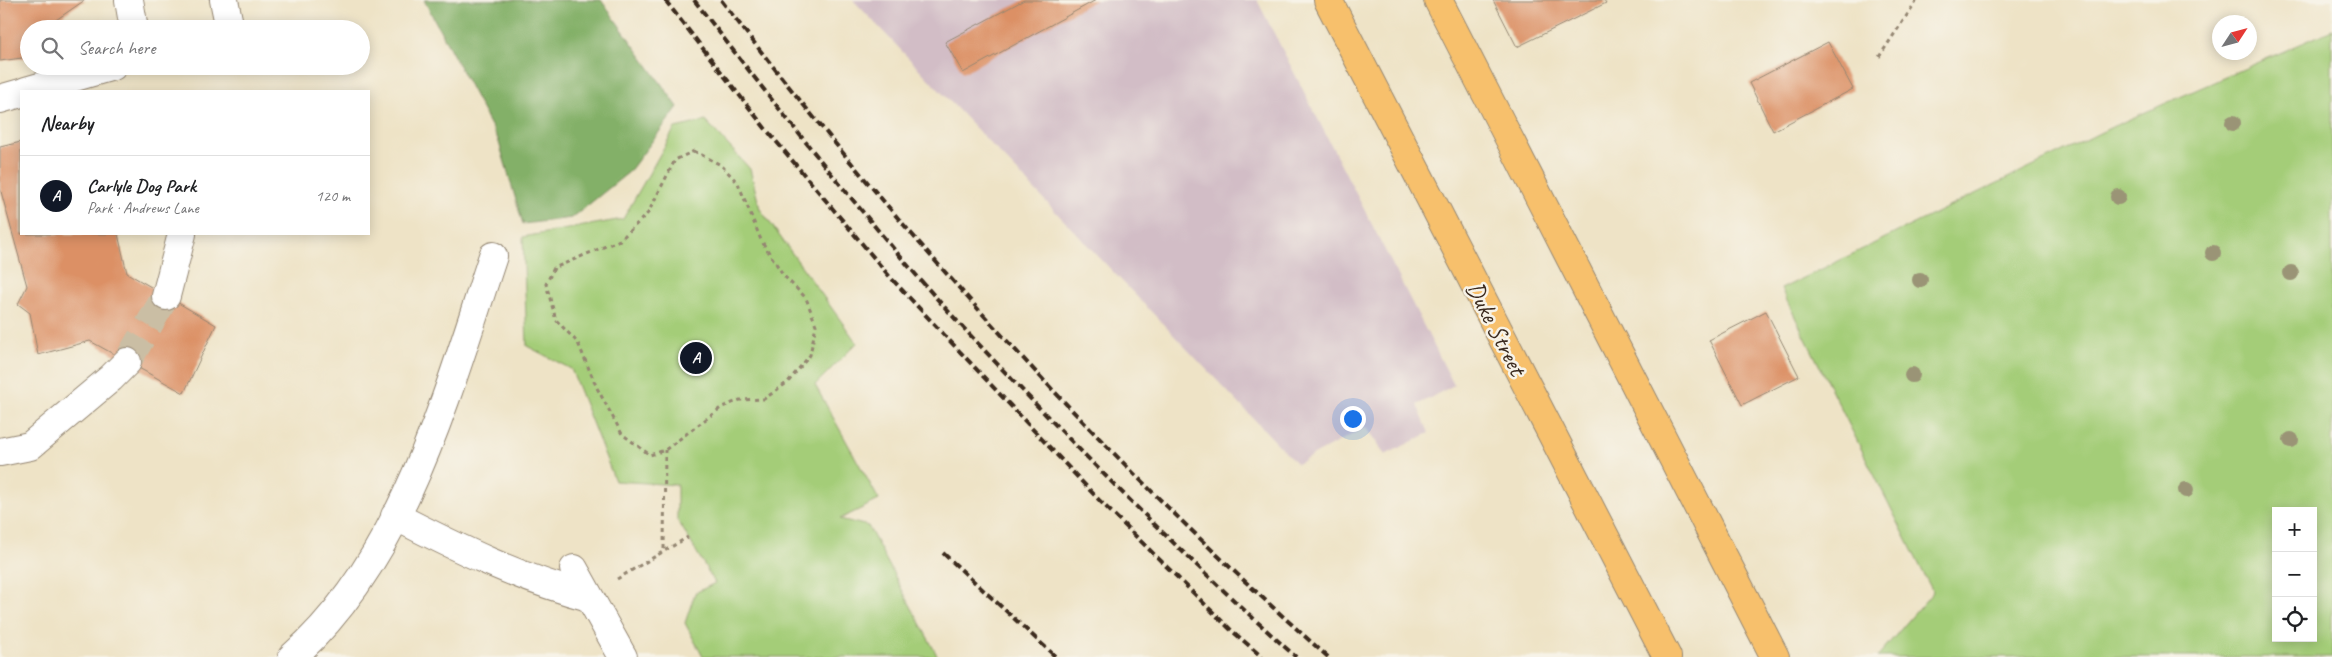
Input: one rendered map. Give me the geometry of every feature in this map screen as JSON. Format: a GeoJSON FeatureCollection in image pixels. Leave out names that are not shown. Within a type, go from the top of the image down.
{"type":"FeatureCollection","features":[{"type":"Feature","properties":{"kind":"main road","name":"Duke Street"},"geometry":{"type":"LineString","coordinates":[[1328,0],[1666,657]]}},
{"type":"Feature","properties":{"kind":"main road"},"geometry":{"type":"LineString","coordinates":[[1438,0],[1775,657]]}},
{"type":"Feature","properties":{"kind":"street"},"geometry":{"type":"LineString","coordinates":[[129,0],[132,20]]}},
{"type":"Feature","properties":{"kind":"street"},"geometry":{"type":"LineString","coordinates":[[224,0],[228,20]]}},
{"type":"Feature","properties":{"kind":"street"},"geometry":{"type":"LineString","coordinates":[[29,90],[82,75]]}},
{"type":"Feature","properties":{"kind":"street"},"geometry":{"type":"LineString","coordinates":[[0,99],[20,93]]}},
{"type":"Feature","properties":{"kind":"street"},"geometry":{"type":"LineString","coordinates":[[166,296],[182,235]]}},
{"type":"Feature","properties":{"kind":"street"},"geometry":{"type":"LineString","coordinates":[[292,657],[340,608],[395,516],[438,421],[493,256]]}},
{"type":"Feature","properties":{"kind":"street"},"geometry":{"type":"LineString","coordinates":[[0,452],[30,446],[111,378],[127,362]]}},
{"type":"Feature","properties":{"kind":"street"},"geometry":{"type":"LineString","coordinates":[[395,516],[456,548],[512,572],[548,586],[589,597]]}},
{"type":"Feature","properties":{"kind":"street"},"geometry":{"type":"LineString","coordinates":[[574,569],[623,657]]}},
{"type":"Feature","properties":{"kind":"path"},"geometry":{"type":"LineString","coordinates":[[1879,57],[1917,0]]}},
{"type":"Feature","properties":{"kind":"path"},"geometry":{"type":"LineString","coordinates":[[694,151],[722,165],[738,183],[761,240],[784,276],[806,298],[816,325],[810,356],[788,382],[764,399],[740,400],[722,407],[665,450],[650,455],[622,434],[598,388],[578,343],[556,320],[546,284],[554,268],[620,240],[648,213],[675,160],[694,151]]}},
{"type":"Feature","properties":{"kind":"path"},"geometry":{"type":"LineString","coordinates":[[664,550],[665,450]]}},
{"type":"Feature","properties":{"kind":"path"},"geometry":{"type":"LineString","coordinates":[[589,597],[688,536]]}},
{"type":"Feature","properties":{"kind":"shaded area"},"geometry":{"type":"Polygon","coordinates":[[[853,0],[1257,0],[1454,385],[1417,405],[1429,433],[1385,455],[1366,427],[1297,464],[853,0]]]}},
{"type":"Feature","properties":{"kind":"green space"},"geometry":{"type":"Polygon","coordinates":[[[424,0],[601,0],[678,107],[629,172],[572,218],[523,224],[498,139],[424,0]]]}},
{"type":"Feature","properties":{"kind":"green space"},"geometry":{"type":"Polygon","coordinates":[[[2332,30],[2332,657],[1877,657],[1933,592],[1781,289],[2114,126],[2332,30]]]}},
{"type":"Feature","properties":{"kind":"green space"},"geometry":{"type":"Polygon","coordinates":[[[706,121],[750,169],[760,209],[857,343],[815,385],[879,500],[840,519],[868,526],[938,657],[703,657],[685,623],[695,593],[715,583],[677,519],[677,485],[615,481],[571,369],[527,346],[523,237],[623,219],[675,128],[706,121]]]}},
{"type":"Feature","properties":{"kind":"building"},"geometry":{"type":"Polygon","coordinates":[[[0,0],[85,0],[56,20],[20,20],[20,58],[0,61],[0,0]]]}},
{"type":"Feature","properties":{"kind":"building"},"geometry":{"type":"Polygon","coordinates":[[[1024,0],[1096,0],[963,73],[945,42],[1024,0]]]}},
{"type":"Feature","properties":{"kind":"building"},"geometry":{"type":"Polygon","coordinates":[[[1493,0],[1604,0],[1606,3],[1517,47],[1493,0]]]}},
{"type":"Feature","properties":{"kind":"building"},"geometry":{"type":"Polygon","coordinates":[[[1828,42],[1853,89],[1773,131],[1749,83],[1828,42]]]}},
{"type":"Feature","properties":{"kind":"building"},"geometry":{"type":"Polygon","coordinates":[[[20,142],[20,235],[118,235],[127,273],[216,325],[184,393],[90,341],[38,355],[30,313],[18,304],[27,286],[0,188],[0,147],[20,142]]]}},
{"type":"Feature","properties":{"kind":"building"},"geometry":{"type":"Polygon","coordinates":[[[1766,311],[1799,376],[1742,405],[1709,340],[1766,311]]]}},
{"type":"Feature","properties":{"kind":"tunnel"},"geometry":{"type":"LineString","coordinates":[[127,362],[166,296]]}},
{"type":"Feature","properties":{"kind":"railway"},"geometry":{"type":"LineString","coordinates":[[665,0],[765,128],[890,277],[1100,501],[1230,629],[1262,657]]}},
{"type":"Feature","properties":{"kind":"railway"},"geometry":{"type":"LineString","coordinates":[[694,0],[851,198],[957,321],[1139,509],[1232,599],[1296,657]]}},
{"type":"Feature","properties":{"kind":"railway"},"geometry":{"type":"LineString","coordinates":[[721,0],[861,175],[1009,343],[1086,425],[1165,504],[1245,582],[1328,657]]}},
{"type":"Feature","properties":{"kind":"railway"},"geometry":{"type":"LineString","coordinates":[[943,553],[1056,657]]}},
{"type":"Feature","properties":{"kind":"place","name":"Carlyle Dog Park"},"geometry":{"type":"Point","coordinates":[696,358]}}]}
